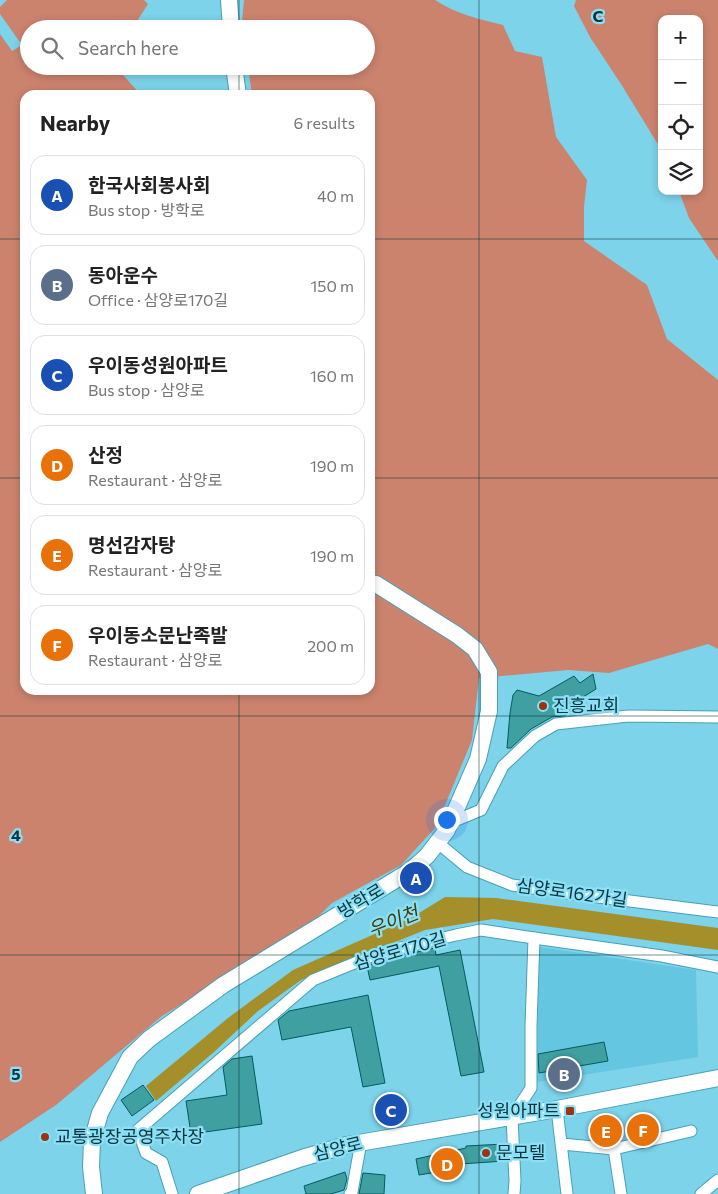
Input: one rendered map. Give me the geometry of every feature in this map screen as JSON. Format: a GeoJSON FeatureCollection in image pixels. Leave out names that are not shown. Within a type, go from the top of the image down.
{"type":"FeatureCollection","features":[{"type":"Feature","properties":{"kind":"main road"},"geometry":{"type":"LineString","coordinates":[[229,0],[230,20]]}},
{"type":"Feature","properties":{"kind":"main road"},"geometry":{"type":"LineString","coordinates":[[235,75],[237,90]]}},
{"type":"Feature","properties":{"kind":"main road","name":"방학로"},"geometry":{"type":"LineString","coordinates":[[94,1194],[91,1167],[92,1141],[100,1113],[130,1057],[149,1039],[223,985],[410,871],[427,856],[452,822],[478,759],[489,711],[489,672],[475,649],[457,635],[376,584]]}},
{"type":"Feature","properties":{"kind":"main road","name":"삼양로"},"geometry":{"type":"LineString","coordinates":[[198,1194],[302,1158],[361,1142],[557,1109],[718,1078]]}},
{"type":"Feature","properties":{"kind":"street"},"geometry":{"type":"LineString","coordinates":[[452,822],[481,810],[503,766],[535,736],[556,724],[628,716],[718,718]]}},
{"type":"Feature","properties":{"kind":"street","name":"삼양로162가길"},"geometry":{"type":"LineString","coordinates":[[438,843],[467,867],[512,885],[718,912]]}},
{"type":"Feature","properties":{"kind":"street","name":"삼양로170길"},"geometry":{"type":"LineString","coordinates":[[172,1194],[162,1162],[146,1153],[138,1130],[313,980],[379,953],[456,934],[481,930],[662,956],[718,967]]}},
{"type":"Feature","properties":{"kind":"street"},"geometry":{"type":"LineString","coordinates":[[514,1194],[512,1117],[531,1088],[534,938]]}},
{"type":"Feature","properties":{"kind":"street"},"geometry":{"type":"LineString","coordinates":[[557,1109],[567,1194]]}},
{"type":"Feature","properties":{"kind":"street"},"geometry":{"type":"LineString","coordinates":[[562,1144],[614,1149],[691,1131]]}},
{"type":"Feature","properties":{"kind":"street"},"geometry":{"type":"LineString","coordinates":[[350,1194],[352,1192],[361,1142]]}},
{"type":"Feature","properties":{"kind":"street"},"geometry":{"type":"LineString","coordinates":[[614,1149],[621,1194]]}},
{"type":"Feature","properties":{"kind":"street"},"geometry":{"type":"LineString","coordinates":[[700,1194],[718,1180]]}},
{"type":"Feature","properties":{"kind":"shaded area"},"geometry":{"type":"Polygon","coordinates":[[[7,0],[144,0],[148,4],[138,20],[20,20],[20,42],[0,14],[0,7],[7,0]]]}},
{"type":"Feature","properties":{"kind":"shaded area"},"geometry":{"type":"Polygon","coordinates":[[[244,0],[435,0],[459,12],[503,25],[515,51],[542,57],[556,137],[587,180],[584,207],[584,241],[647,285],[667,339],[718,380],[718,649],[708,644],[609,673],[568,670],[479,678],[472,740],[436,827],[401,865],[332,903],[306,929],[162,1016],[56,1105],[0,1142],[0,34],[12,51],[20,46],[20,75],[123,75],[137,90],[20,90],[20,695],[375,695],[375,90],[251,90],[249,75],[375,75],[375,20],[242,20],[244,0]]]}},
{"type":"Feature","properties":{"kind":"shaded area"},"geometry":{"type":"Polygon","coordinates":[[[576,0],[718,0],[718,261],[689,218],[680,195],[703,195],[703,15],[658,15],[658,144],[590,37],[574,6],[576,0]]]}},
{"type":"Feature","properties":{"kind":"shaded area","name":"우이천"},"geometry":{"type":"Polygon","coordinates":[[[445,897],[496,898],[718,928],[718,950],[493,919],[425,930],[301,980],[258,1011],[214,1052],[156,1101],[146,1086],[228,1018],[293,970],[411,918],[445,897]]]}},
{"type":"Feature","properties":{"kind":"shaded area"},"geometry":{"type":"Polygon","coordinates":[[[539,947],[696,970],[698,1057],[537,1082],[539,947]]]}},
{"type":"Feature","properties":{"kind":"building","name":"진흥교회"},"geometry":{"type":"Polygon","coordinates":[[[593,674],[596,689],[580,699],[569,713],[565,716],[552,717],[531,729],[511,748],[507,748],[513,695],[517,690],[539,696],[574,676],[580,683],[593,674]]]}},
{"type":"Feature","properties":{"kind":"building"},"geometry":{"type":"Polygon","coordinates":[[[435,948],[436,955],[460,950],[484,1072],[461,1076],[439,966],[370,980],[367,966],[381,960],[435,948]]]}},
{"type":"Feature","properties":{"kind":"building"},"geometry":{"type":"Polygon","coordinates":[[[368,995],[385,1083],[363,1087],[351,1027],[282,1040],[278,1020],[289,1011],[368,995]]]}},
{"type":"Feature","properties":{"kind":"building"},"geometry":{"type":"Polygon","coordinates":[[[604,1042],[608,1061],[539,1073],[538,1054],[604,1042]]]}},
{"type":"Feature","properties":{"kind":"building"},"geometry":{"type":"Polygon","coordinates":[[[252,1056],[262,1124],[191,1134],[186,1101],[227,1095],[223,1067],[232,1059],[252,1056]]]}},
{"type":"Feature","properties":{"kind":"building"},"geometry":{"type":"Polygon","coordinates":[[[143,1085],[154,1100],[132,1116],[121,1100],[143,1085]]]}},
{"type":"Feature","properties":{"kind":"building"},"geometry":{"type":"Polygon","coordinates":[[[504,1144],[505,1161],[460,1164],[461,1168],[419,1175],[416,1159],[466,1148],[466,1146],[504,1144]]]}},
{"type":"Feature","properties":{"kind":"building"},"geometry":{"type":"Polygon","coordinates":[[[345,1172],[347,1179],[344,1190],[331,1194],[306,1194],[304,1186],[345,1172]]]}},
{"type":"Feature","properties":{"kind":"building"},"geometry":{"type":"Polygon","coordinates":[[[363,1173],[385,1175],[384,1194],[359,1194],[363,1173]]]}},
{"type":"Feature","properties":{"kind":"place","name":"진흥교회"},"geometry":{"type":"Point","coordinates":[543,706]}},
{"type":"Feature","properties":{"kind":"place","name":"한국사회봉사회"},"geometry":{"type":"Point","coordinates":[416,878]}},
{"type":"Feature","properties":{"kind":"place","name":"동아운수"},"geometry":{"type":"Point","coordinates":[564,1074]}},
{"type":"Feature","properties":{"kind":"place","name":"우이동성원아파트"},"geometry":{"type":"Point","coordinates":[391,1110]}},
{"type":"Feature","properties":{"kind":"place","name":"성원아파트"},"geometry":{"type":"Point","coordinates":[570,1111]}},
{"type":"Feature","properties":{"kind":"place","name":"우이동소문난족발"},"geometry":{"type":"Point","coordinates":[643,1130]}},
{"type":"Feature","properties":{"kind":"place","name":"명선감자탕"},"geometry":{"type":"Point","coordinates":[606,1131]}},
{"type":"Feature","properties":{"kind":"place","name":"교통광장공영주차장"},"geometry":{"type":"Point","coordinates":[45,1137]}},
{"type":"Feature","properties":{"kind":"place","name":"문모텔"},"geometry":{"type":"Point","coordinates":[486,1153]}},
{"type":"Feature","properties":{"kind":"place","name":"산정"},"geometry":{"type":"Point","coordinates":[447,1164]}}]}
